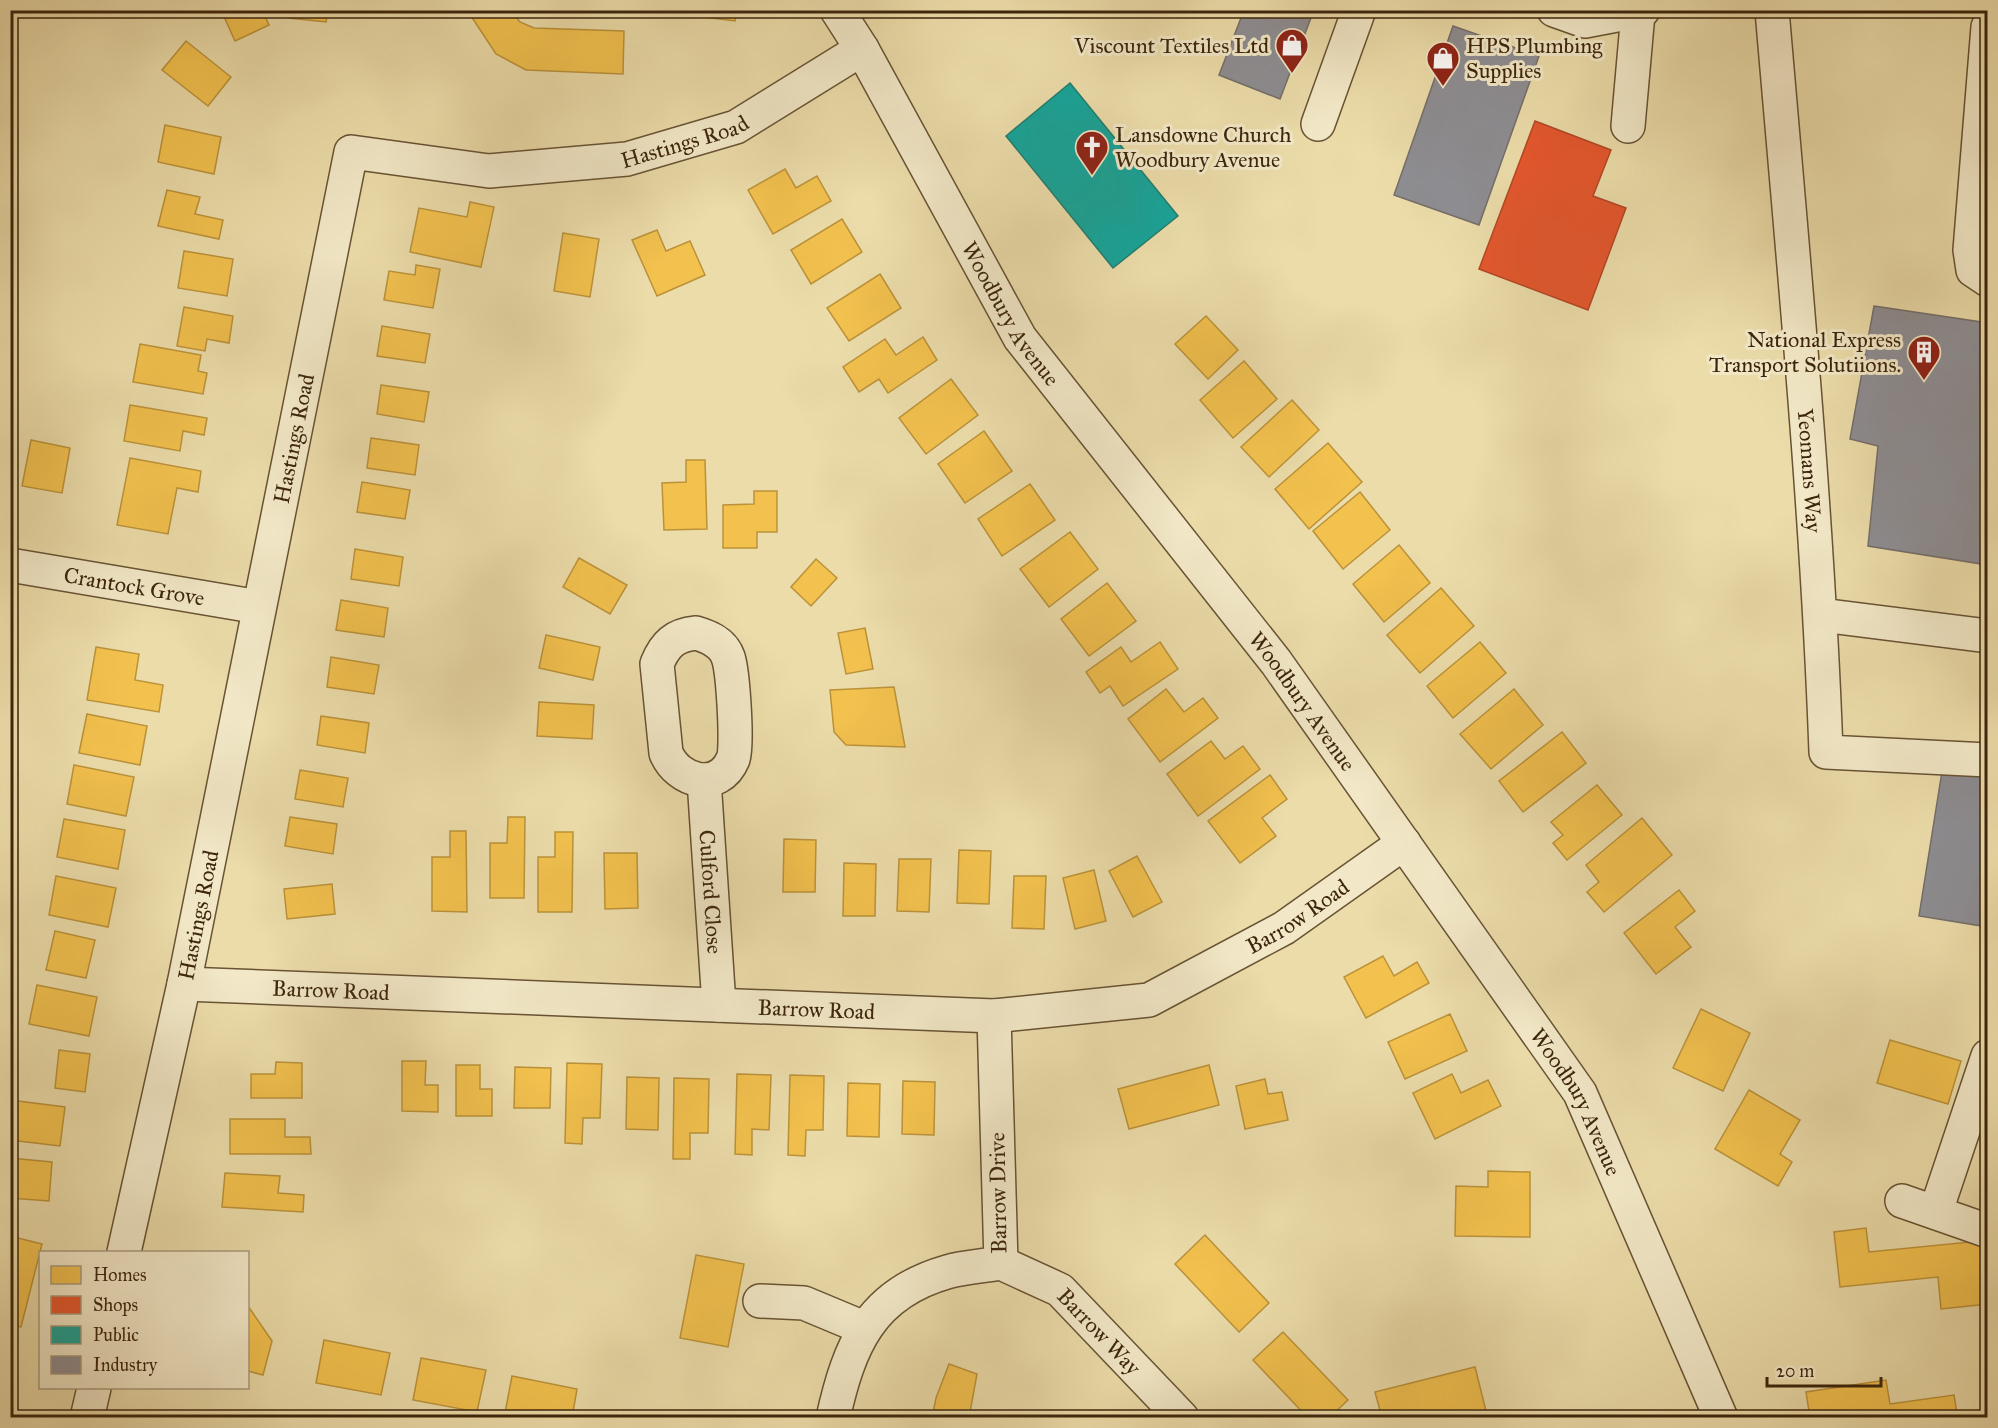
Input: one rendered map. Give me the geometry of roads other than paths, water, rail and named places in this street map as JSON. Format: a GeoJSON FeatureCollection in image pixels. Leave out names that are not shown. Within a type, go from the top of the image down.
{"type":"FeatureCollection","features":[{"type":"Feature","properties":{"kind":"street","name":"Woodbury Avenue"},"geometry":{"type":"LineString","coordinates":[[837,10],[862,49],[1020,338],[1276,662],[1580,1093],[1721,1418]]}},
{"type":"Feature","properties":{"kind":"street"},"geometry":{"type":"LineString","coordinates":[[1318,124],[1359,10]]}},
{"type":"Feature","properties":{"kind":"street"},"geometry":{"type":"LineString","coordinates":[[1554,10],[1586,21],[1641,12],[1629,126]]}},
{"type":"Feature","properties":{"kind":"street","name":"Yeomans Way"},"geometry":{"type":"LineString","coordinates":[[1772,10],[1807,402],[1821,615],[1826,752],[1988,760]]}},
{"type":"Feature","properties":{"kind":"street"},"geometry":{"type":"LineString","coordinates":[[1988,27],[1970,250],[1973,270],[1988,280]]}},
{"type":"Feature","properties":{"kind":"street","name":"Hastings Road"},"geometry":{"type":"LineString","coordinates":[[124,1251],[184,984],[351,152],[489,171],[627,159],[736,127],[862,49]]}},
{"type":"Feature","properties":{"kind":"street","name":"Crantock Grove"},"geometry":{"type":"LineString","coordinates":[[10,565],[260,607]]}},
{"type":"Feature","properties":{"kind":"street"},"geometry":{"type":"LineString","coordinates":[[1821,615],[1988,636]]}},
{"type":"Feature","properties":{"kind":"street","name":"Culford Close"},"geometry":{"type":"LineString","coordinates":[[704,780],[719,1005]]}},
{"type":"Feature","properties":{"kind":"street","name":"Barrow Road"},"geometry":{"type":"LineString","coordinates":[[184,984],[994,1016],[1149,1000],[1284,928],[1404,843]]}},
{"type":"Feature","properties":{"kind":"street","name":"Barrow Drive"},"geometry":{"type":"LineString","coordinates":[[833,1418],[852,1349],[864,1328],[887,1302],[914,1286],[947,1272],[1001,1263],[994,1016]]}},
{"type":"Feature","properties":{"kind":"street"},"geometry":{"type":"LineString","coordinates":[[1936,1211],[1988,1056]]}},
{"type":"Feature","properties":{"kind":"street"},"geometry":{"type":"LineString","coordinates":[[1902,1201],[1988,1231]]}},
{"type":"Feature","properties":{"kind":"street","name":"Barrow Way"},"geometry":{"type":"LineString","coordinates":[[1001,1263],[1060,1290],[1182,1418]]}},
{"type":"Feature","properties":{"kind":"street"},"geometry":{"type":"LineString","coordinates":[[760,1301],[804,1303],[864,1328]]}},
{"type":"Feature","properties":{"kind":"place","name":"Viscount Textiles Ltd"},"geometry":{"type":"Point","coordinates":[1292,74]}},
{"type":"Feature","properties":{"kind":"place","name":"HPS Plumbing Supplies"},"geometry":{"type":"Point","coordinates":[1443,87]}},
{"type":"Feature","properties":{"kind":"place","name":"Lansdowne Church Woodbury Avenue"},"geometry":{"type":"Point","coordinates":[1092,176]}},
{"type":"Feature","properties":{"kind":"place","name":"National Express Transport Solutiions."},"geometry":{"type":"Point","coordinates":[1924,381]}}]}
